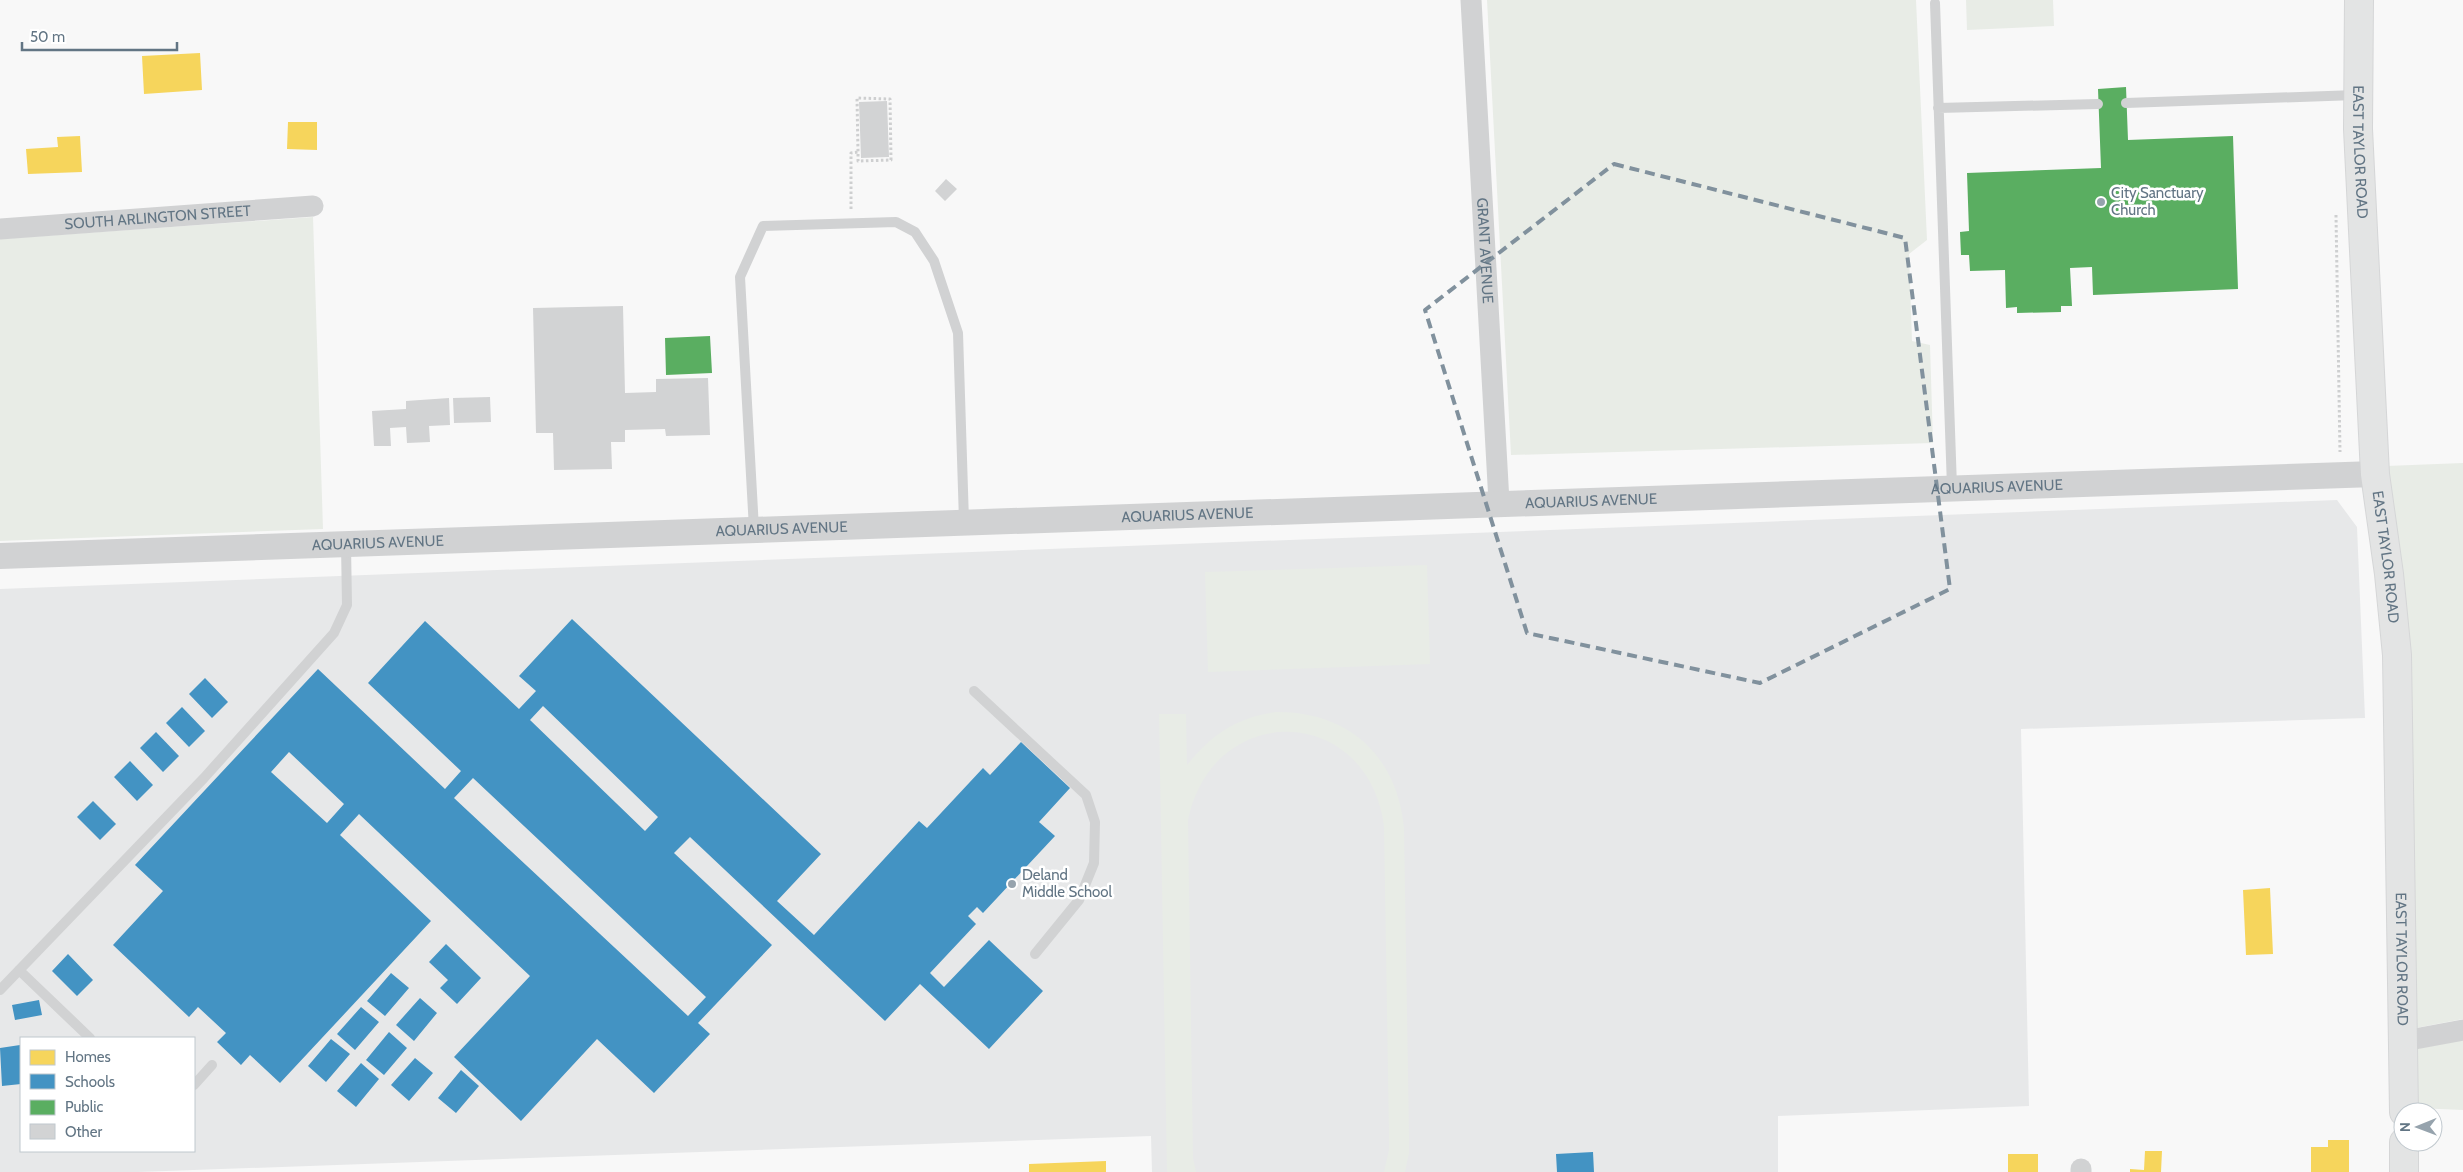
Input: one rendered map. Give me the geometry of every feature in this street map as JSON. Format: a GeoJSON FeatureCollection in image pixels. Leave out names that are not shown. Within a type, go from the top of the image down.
{"type":"FeatureCollection","features":[{"type":"Feature","properties":{"kind":"main road","name":"EAST TAYLOR ROAD"},"geometry":{"type":"LineString","coordinates":[[2359,0],[2357,95],[2374,474],[2389,574],[2396,645],[2404,1102]]}},
{"type":"Feature","properties":{"kind":"main road"},"geometry":{"type":"LineString","coordinates":[[2404,1152],[2404,1172]]}},
{"type":"Feature","properties":{"kind":"street","name":"GRANT AVENUE"},"geometry":{"type":"LineString","coordinates":[[1471,0],[1499,502]]}},
{"type":"Feature","properties":{"kind":"street","name":"SOUTH ARLINGTON STREET"},"geometry":{"type":"LineString","coordinates":[[0,229],[314,206]]}},
{"type":"Feature","properties":{"kind":"street","name":"AQUARIUS AVENUE"},"geometry":{"type":"LineString","coordinates":[[0,556],[1499,502],[2374,474]]}},
{"type":"Feature","properties":{"kind":"street"},"geometry":{"type":"LineString","coordinates":[[2404,1041],[2463,1030]]}},
{"type":"Feature","properties":{"kind":"lane"},"geometry":{"type":"LineString","coordinates":[[1935,3],[1952,487]]}},
{"type":"Feature","properties":{"kind":"lane"},"geometry":{"type":"LineString","coordinates":[[2126,102],[2357,95]]}},
{"type":"Feature","properties":{"kind":"lane"},"geometry":{"type":"LineString","coordinates":[[1938,108],[2098,104]]}},
{"type":"Feature","properties":{"kind":"lane"},"geometry":{"type":"LineString","coordinates":[[754,529],[740,277],[763,226],[850,222],[896,222],[916,232],[934,261],[958,333],[964,521]]}},
{"type":"Feature","properties":{"kind":"lane"},"geometry":{"type":"LineString","coordinates":[[0,990],[204,778],[334,633],[346,606],[346,544]]}},
{"type":"Feature","properties":{"kind":"lane"},"geometry":{"type":"LineString","coordinates":[[974,691],[1086,795],[1095,822],[1094,863],[1079,900],[1035,954]]}},
{"type":"Feature","properties":{"kind":"lane"},"geometry":{"type":"LineString","coordinates":[[19,970],[89,1037]]}},
{"type":"Feature","properties":{"kind":"lane"},"geometry":{"type":"LineString","coordinates":[[195,1084],[212,1065]]}},
{"type":"Feature","properties":{"kind":"path"},"geometry":{"type":"LineString","coordinates":[[857,98],[890,98],[891,160],[858,162],[858,152],[857,98]]}},
{"type":"Feature","properties":{"kind":"path"},"geometry":{"type":"LineString","coordinates":[[850,222],[851,152],[858,152]]}},
{"type":"Feature","properties":{"kind":"path"},"geometry":{"type":"LineString","coordinates":[[2336,214],[2340,457]]}},
{"type":"Feature","properties":{"kind":"highlighted area"},"geometry":{"type":"Polygon","coordinates":[[[1614,164],[1905,238],[1950,589],[1760,683],[1527,633],[1425,310],[1614,164]]]}},
{"type":"Feature","properties":{"kind":"shaded area"},"geometry":{"type":"Polygon","coordinates":[[[1487,0],[1916,0],[1927,240],[1909,254],[1912,341],[1930,345],[1933,443],[1511,455],[1487,0]]]}},
{"type":"Feature","properties":{"kind":"shaded area"},"geometry":{"type":"Polygon","coordinates":[[[1966,0],[2053,0],[2054,26],[1967,30],[1966,0]]]}},
{"type":"Feature","properties":{"kind":"shaded area"},"geometry":{"type":"Polygon","coordinates":[[[313,217],[323,529],[0,541],[0,239],[313,217]]]}},
{"type":"Feature","properties":{"kind":"shaded area"},"geometry":{"type":"Polygon","coordinates":[[[2463,463],[2463,1019],[2416,1028],[2386,466],[2463,463]]]}},
{"type":"Feature","properties":{"kind":"shaded area","name":"Deland Middle School"},"geometry":{"type":"Polygon","coordinates":[[[2337,500],[2357,527],[2365,718],[2021,729],[2029,1106],[1778,1116],[1778,1172],[1152,1172],[1151,1136],[138,1172],[0,1172],[0,589],[2337,500]]]}},
{"type":"Feature","properties":{"kind":"shaded area"},"geometry":{"type":"Polygon","coordinates":[[[1427,565],[1430,664],[1208,672],[1205,572],[1427,565]]]}},
{"type":"Feature","properties":{"kind":"shaded area"},"geometry":{"type":"Polygon","coordinates":[[[1275,712],[1301,714],[1325,719],[1346,729],[1364,742],[1379,759],[1391,779],[1399,802],[1404,828],[1409,1134],[1409,1153],[1405,1172],[1384,1172],[1389,1150],[1389,1134],[1384,826],[1372,786],[1350,757],[1322,739],[1289,732],[1257,737],[1227,753],[1203,781],[1188,820],[1193,1158],[1196,1172],[1167,1172],[1159,714],[1186,714],[1187,765],[1215,736],[1248,719],[1275,712]]]}},
{"type":"Feature","properties":{"kind":"shaded area"},"geometry":{"type":"Polygon","coordinates":[[[2463,1040],[2463,1110],[2443,1109],[2443,1102],[2416,1102],[2416,1049],[2463,1040]]]}},
{"type":"Feature","properties":{"kind":"building: Homes"},"geometry":{"type":"Polygon","coordinates":[[[200,53],[202,90],[144,94],[142,56],[200,53]]]}},
{"type":"Feature","properties":{"kind":"building: Homes"},"geometry":{"type":"Polygon","coordinates":[[[288,122],[317,122],[317,150],[287,149],[288,122]]]}},
{"type":"Feature","properties":{"kind":"building: Homes"},"geometry":{"type":"Polygon","coordinates":[[[80,136],[82,172],[28,174],[26,149],[58,147],[57,137],[80,136]]]}},
{"type":"Feature","properties":{"kind":"building: Homes"},"geometry":{"type":"Polygon","coordinates":[[[2270,888],[2273,954],[2246,955],[2243,890],[2270,888]]]}},
{"type":"Feature","properties":{"kind":"building: Homes"},"geometry":{"type":"Polygon","coordinates":[[[2328,1140],[2349,1140],[2349,1172],[2311,1172],[2311,1147],[2328,1147],[2328,1140]]]}},
{"type":"Feature","properties":{"kind":"building: Homes"},"geometry":{"type":"Polygon","coordinates":[[[2145,1151],[2162,1151],[2161,1172],[2130,1172],[2130,1169],[2144,1170],[2145,1151]]]}},
{"type":"Feature","properties":{"kind":"building: Homes"},"geometry":{"type":"Polygon","coordinates":[[[2008,1154],[2038,1154],[2038,1172],[2008,1172],[2008,1154]]]}},
{"type":"Feature","properties":{"kind":"building: Homes"},"geometry":{"type":"Polygon","coordinates":[[[1106,1161],[1106,1172],[1029,1172],[1029,1164],[1106,1161]]]}},
{"type":"Feature","properties":{"kind":"building: Schools","name":"Deland Middle School"},"geometry":{"type":"Polygon","coordinates":[[[572,619],[821,854],[777,901],[814,935],[919,821],[927,828],[983,768],[990,775],[1021,742],[1070,788],[1039,822],[1055,836],[983,913],[977,907],[968,916],[976,924],[930,973],[944,987],[989,940],[1043,991],[989,1049],[920,984],[885,1021],[690,837],[674,853],[772,945],[698,1023],[710,1034],[654,1093],[597,1039],[521,1121],[454,1057],[530,976],[359,814],[340,835],[431,921],[280,1083],[250,1055],[241,1065],[217,1042],[226,1033],[198,1007],[189,1017],[113,945],[163,891],[135,865],[318,669],[445,789],[461,771],[368,683],[425,621],[519,709],[536,691],[519,676],[572,619]],[[543,706],[530,720],[645,831],[658,817],[543,706]],[[289,752],[271,772],[327,823],[344,804],[289,752]],[[473,778],[454,798],[688,1016],[706,997],[473,778]]]}},
{"type":"Feature","properties":{"kind":"building: Schools"},"geometry":{"type":"Polygon","coordinates":[[[205,678],[228,702],[212,718],[189,694],[205,678]]]}},
{"type":"Feature","properties":{"kind":"building: Schools"},"geometry":{"type":"Polygon","coordinates":[[[182,707],[205,731],[189,747],[166,723],[182,707]]]}},
{"type":"Feature","properties":{"kind":"building: Schools"},"geometry":{"type":"Polygon","coordinates":[[[156,732],[179,756],[163,772],[140,748],[156,732]]]}},
{"type":"Feature","properties":{"kind":"building: Schools"},"geometry":{"type":"Polygon","coordinates":[[[130,761],[153,785],[137,801],[114,777],[130,761]]]}},
{"type":"Feature","properties":{"kind":"building: Schools"},"geometry":{"type":"Polygon","coordinates":[[[93,801],[116,824],[100,840],[77,817],[93,801]]]}},
{"type":"Feature","properties":{"kind":"building: Schools"},"geometry":{"type":"Polygon","coordinates":[[[446,944],[481,978],[457,1004],[440,988],[448,980],[429,962],[446,944]]]}},
{"type":"Feature","properties":{"kind":"building: Schools"},"geometry":{"type":"Polygon","coordinates":[[[68,954],[93,980],[77,996],[52,971],[68,954]]]}},
{"type":"Feature","properties":{"kind":"building: Schools"},"geometry":{"type":"Polygon","coordinates":[[[391,973],[409,988],[385,1016],[367,1001],[391,973]]]}},
{"type":"Feature","properties":{"kind":"building: Schools"},"geometry":{"type":"Polygon","coordinates":[[[420,998],[437,1013],[414,1041],[396,1025],[420,998]]]}},
{"type":"Feature","properties":{"kind":"building: Schools"},"geometry":{"type":"Polygon","coordinates":[[[39,1000],[42,1015],[15,1020],[12,1005],[39,1000]]]}},
{"type":"Feature","properties":{"kind":"building: Schools"},"geometry":{"type":"Polygon","coordinates":[[[361,1007],[379,1022],[355,1050],[337,1034],[361,1007]]]}},
{"type":"Feature","properties":{"kind":"building: Schools"},"geometry":{"type":"Polygon","coordinates":[[[389,1032],[407,1048],[384,1075],[366,1060],[389,1032]]]}},
{"type":"Feature","properties":{"kind":"building: Schools"},"geometry":{"type":"Polygon","coordinates":[[[331,1039],[350,1054],[326,1082],[308,1066],[331,1039]]]}},
{"type":"Feature","properties":{"kind":"building: Schools"},"geometry":{"type":"Polygon","coordinates":[[[20,1045],[20,1084],[2,1086],[0,1048],[20,1045]]]}},
{"type":"Feature","properties":{"kind":"building: Schools"},"geometry":{"type":"Polygon","coordinates":[[[415,1058],[433,1073],[409,1101],[391,1085],[415,1058]]]}},
{"type":"Feature","properties":{"kind":"building: Schools"},"geometry":{"type":"Polygon","coordinates":[[[361,1063],[379,1079],[356,1107],[337,1091],[361,1063]]]}},
{"type":"Feature","properties":{"kind":"building: Schools"},"geometry":{"type":"Polygon","coordinates":[[[461,1070],[479,1086],[456,1113],[438,1098],[461,1070]]]}},
{"type":"Feature","properties":{"kind":"building: Schools"},"geometry":{"type":"Polygon","coordinates":[[[1593,1152],[1594,1172],[1557,1172],[1556,1154],[1593,1152]]]}},
{"type":"Feature","properties":{"kind":"building: Public","name":"City Sanctuary Church"},"geometry":{"type":"Polygon","coordinates":[[[2126,87],[2128,140],[2233,136],[2238,289],[2093,295],[2092,267],[2070,268],[2072,306],[2061,306],[2061,312],[2017,313],[2017,307],[2006,308],[2005,270],[1970,271],[1969,255],[1961,255],[1960,232],[1969,231],[1967,173],[2101,168],[2098,89],[2126,87]]]}},
{"type":"Feature","properties":{"kind":"building: Public"},"geometry":{"type":"Polygon","coordinates":[[[710,336],[712,373],[666,375],[665,338],[710,336]]]}},
{"type":"Feature","properties":{"kind":"building: Other"},"geometry":{"type":"Polygon","coordinates":[[[887,101],[889,157],[861,158],[859,102],[887,101]]]}},
{"type":"Feature","properties":{"kind":"building: Other"},"geometry":{"type":"Polygon","coordinates":[[[946,179],[957,189],[945,201],[935,191],[946,179]]]}},
{"type":"Feature","properties":{"kind":"building: Other"},"geometry":{"type":"Polygon","coordinates":[[[623,306],[625,393],[656,392],[656,379],[708,378],[710,435],[666,436],[665,429],[625,430],[625,442],[611,442],[612,469],[554,470],[553,433],[536,433],[533,308],[623,306]]]}},
{"type":"Feature","properties":{"kind":"building: Other"},"geometry":{"type":"Polygon","coordinates":[[[490,397],[491,422],[454,423],[453,398],[490,397]]]}},
{"type":"Feature","properties":{"kind":"building: Other"},"geometry":{"type":"Polygon","coordinates":[[[449,398],[450,425],[429,426],[430,442],[407,443],[406,427],[390,428],[391,446],[374,446],[372,411],[406,409],[406,401],[449,398]]]}},
{"type":"Feature","properties":{"kind":"place","name":"City Sanctuary Church"},"geometry":{"type":"Point","coordinates":[2101,202]}},
{"type":"Feature","properties":{"kind":"place","name":"Deland Middle School"},"geometry":{"type":"Point","coordinates":[1012,884]}}]}
